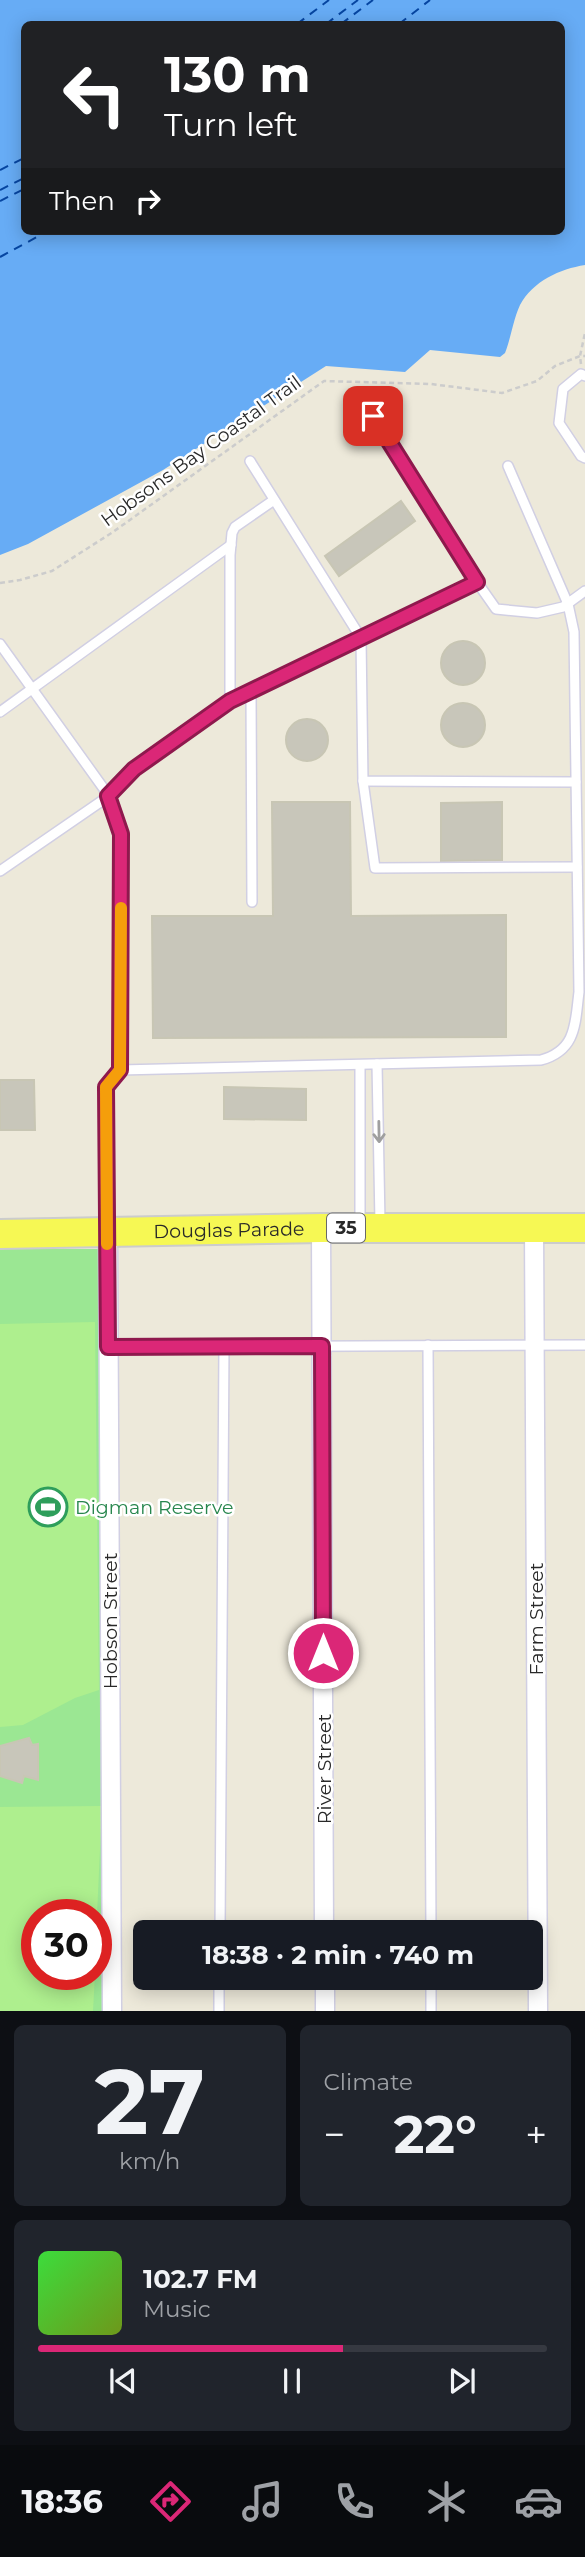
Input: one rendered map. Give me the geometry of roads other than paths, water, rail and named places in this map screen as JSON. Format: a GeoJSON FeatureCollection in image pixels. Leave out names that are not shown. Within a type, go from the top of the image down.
{"type":"FeatureCollection","features":[{"type":"Feature","properties":{"kind":"main road","name":"Douglas Parade"},"geometry":{"type":"LineString","coordinates":[[0,1234],[321,1228],[585,1228]]}},
{"type":"Feature","properties":{"kind":"street","name":"Farm Street"},"geometry":{"type":"LineString","coordinates":[[534,1227],[538,2011]]}},
{"type":"Feature","properties":{"kind":"street","name":"River Street"},"geometry":{"type":"LineString","coordinates":[[321,1228],[324,1920]]}},
{"type":"Feature","properties":{"kind":"street","name":"Hobson Street"},"geometry":{"type":"LineString","coordinates":[[107,1231],[112,2011]]}},
{"type":"Feature","properties":{"kind":"street"},"geometry":{"type":"LineString","coordinates":[[324,1990],[325,2011]]}},
{"type":"Feature","properties":{"kind":"lane"},"geometry":{"type":"LineString","coordinates":[[585,376],[581,374],[563,389],[559,423],[585,458]]}},
{"type":"Feature","properties":{"kind":"lane"},"geometry":{"type":"LineString","coordinates":[[373,416],[496,609],[537,613],[563,607],[585,591]]}},
{"type":"Feature","properties":{"kind":"lane"},"geometry":{"type":"LineString","coordinates":[[250,461],[362,638],[363,781],[375,867],[577,867]]}},
{"type":"Feature","properties":{"kind":"lane"},"geometry":{"type":"LineString","coordinates":[[120,1070],[541,1060],[555,1056],[566,1046],[575,1028],[579,992],[574,632],[568,604],[508,466]]}},
{"type":"Feature","properties":{"kind":"lane"},"geometry":{"type":"LineString","coordinates":[[230,701],[231,545],[235,527],[274,500]]}},
{"type":"Feature","properties":{"kind":"lane"},"geometry":{"type":"LineString","coordinates":[[0,712],[231,545]]}},
{"type":"Feature","properties":{"kind":"lane"},"geometry":{"type":"LineString","coordinates":[[0,871],[108,796],[134,769],[230,701],[477,582]]}},
{"type":"Feature","properties":{"kind":"lane"},"geometry":{"type":"LineString","coordinates":[[0,644],[108,796],[121,834],[120,1070],[106,1087],[107,1231]]}},
{"type":"Feature","properties":{"kind":"lane"},"geometry":{"type":"LineString","coordinates":[[251,691],[252,902]]}},
{"type":"Feature","properties":{"kind":"lane"},"geometry":{"type":"LineString","coordinates":[[363,781],[576,782]]}},
{"type":"Feature","properties":{"kind":"lane"},"geometry":{"type":"LineString","coordinates":[[370,1228],[377,1064]]}},
{"type":"Feature","properties":{"kind":"lane"},"geometry":{"type":"LineString","coordinates":[[360,1065],[370,1228]]}},
{"type":"Feature","properties":{"kind":"lane"},"geometry":{"type":"LineString","coordinates":[[220,1920],[224,1345]]}},
{"type":"Feature","properties":{"kind":"lane"},"geometry":{"type":"LineString","coordinates":[[428,1345],[430,1920]]}},
{"type":"Feature","properties":{"kind":"lane"},"geometry":{"type":"LineString","coordinates":[[108,1347],[585,1345]]}},
{"type":"Feature","properties":{"kind":"lane"},"geometry":{"type":"LineString","coordinates":[[219,1990],[219,2011]]}},
{"type":"Feature","properties":{"kind":"lane"},"geometry":{"type":"LineString","coordinates":[[431,1990],[431,2011]]}},
{"type":"Feature","properties":{"kind":"water"},"geometry":{"type":"Polygon","coordinates":[[[0,0],[585,0],[585,265],[557,273],[532,289],[520,305],[505,353],[500,357],[430,350],[405,372],[326,366],[163,470],[28,544],[0,555],[0,0]]]}},
{"type":"Feature","properties":{"kind":"place","name":"Digman Reserve"},"geometry":{"type":"Point","coordinates":[48,1507]}}]}
